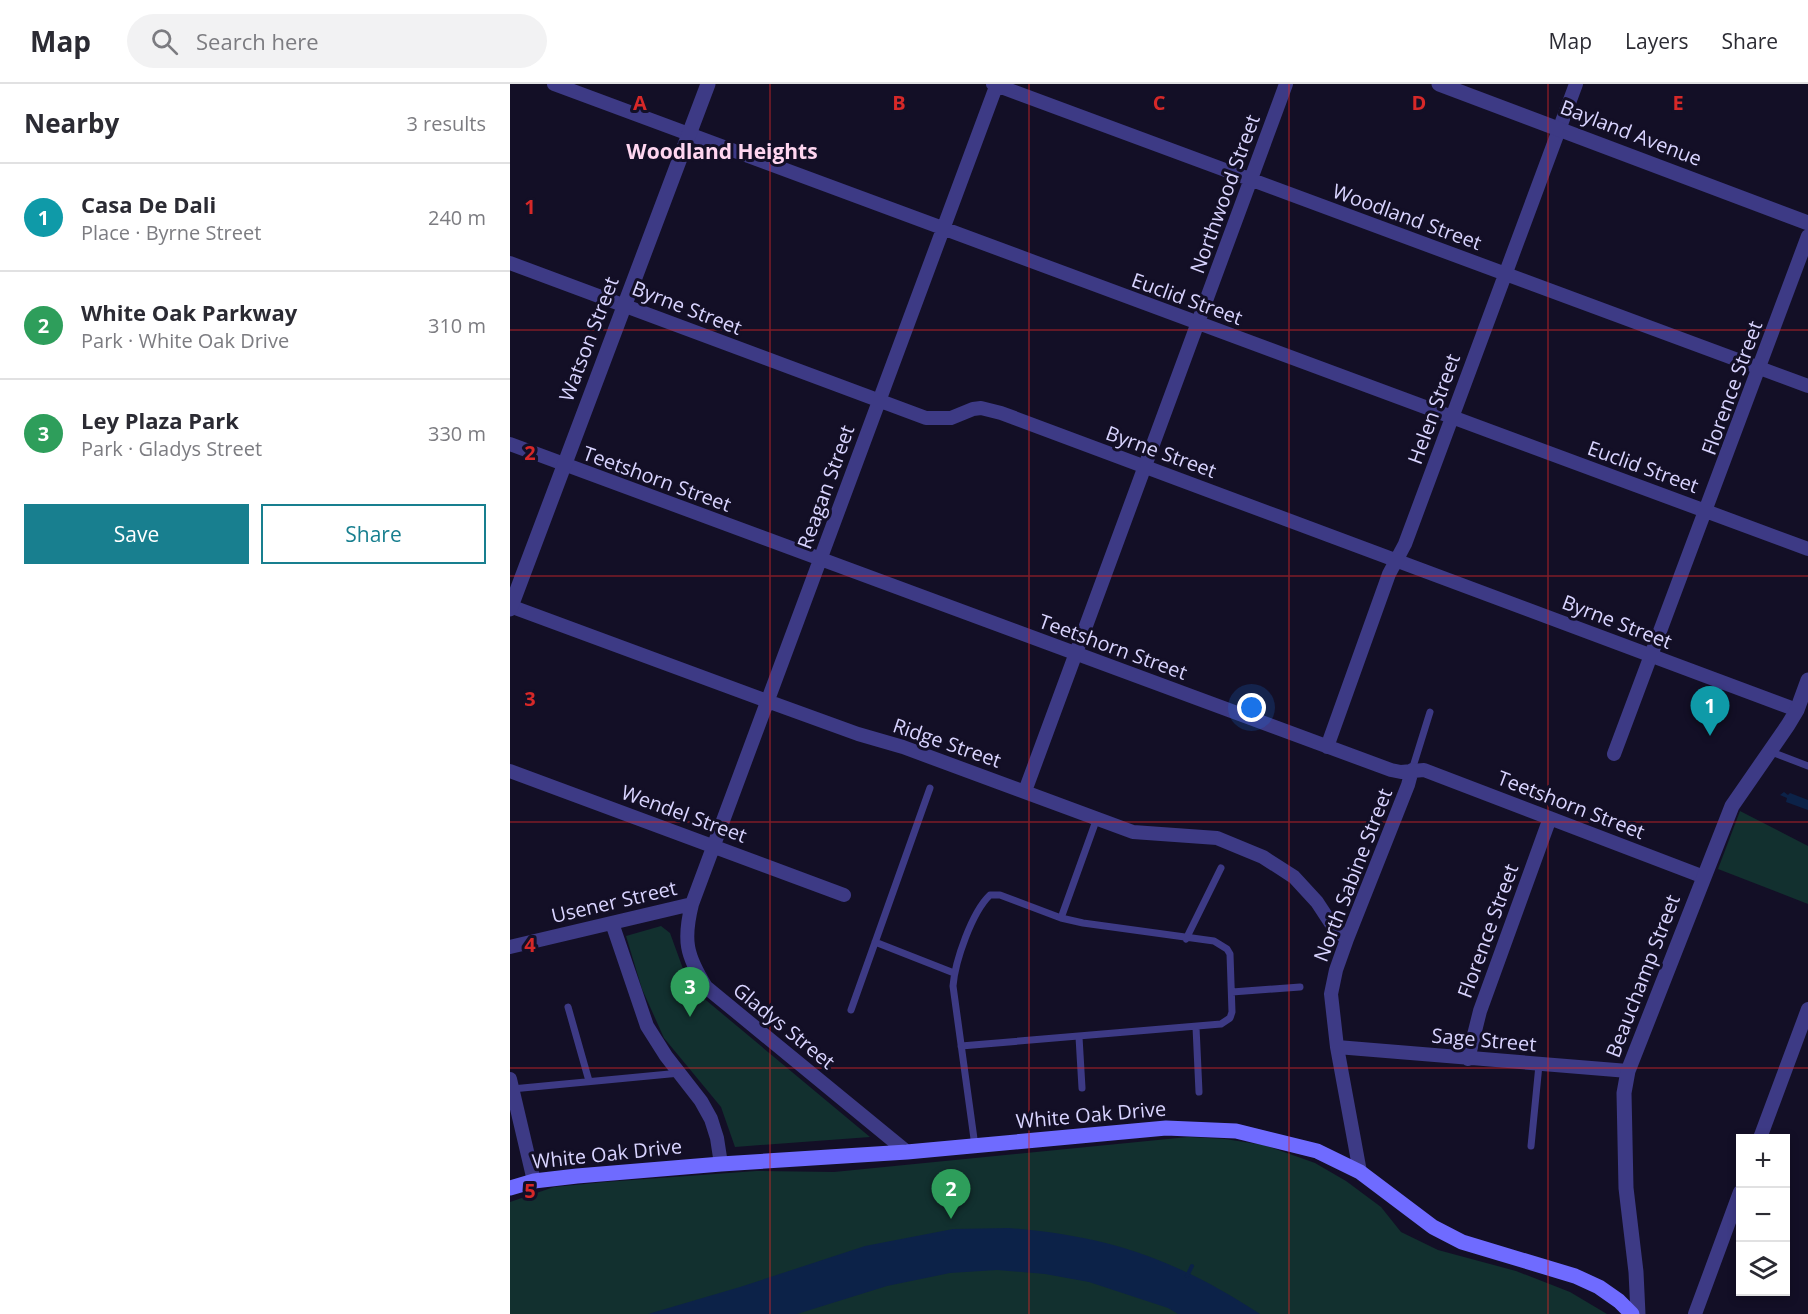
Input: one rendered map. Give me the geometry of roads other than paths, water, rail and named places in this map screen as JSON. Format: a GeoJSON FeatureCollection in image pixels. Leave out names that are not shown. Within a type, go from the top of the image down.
{"type":"FeatureCollection","features":[{"type":"Feature","properties":{"kind":"main road","name":"White Oak Drive"},"geometry":{"type":"LineString","coordinates":[[510,1188],[534,1181],[721,1164],[907,1152],[1166,1128],[1236,1131],[1317,1151],[1360,1172],[1433,1227],[1462,1242],[1583,1280],[1606,1292],[1632,1314]]}},
{"type":"Feature","properties":{"kind":"street","name":"Euclid Street"},"geometry":{"type":"LineString","coordinates":[[554,84],[1808,549]]}},
{"type":"Feature","properties":{"kind":"street","name":"Watson Street"},"geometry":{"type":"LineString","coordinates":[[510,607],[708,84]]}},
{"type":"Feature","properties":{"kind":"street","name":"Woodland Street"},"geometry":{"type":"LineString","coordinates":[[995,84],[1808,386]]}},
{"type":"Feature","properties":{"kind":"street","name":"Reagan Street"},"geometry":{"type":"LineString","coordinates":[[692,904],[995,84]]}},
{"type":"Feature","properties":{"kind":"street","name":"Northwood Street"},"geometry":{"type":"LineString","coordinates":[[1025,790],[1286,84]]}},
{"type":"Feature","properties":{"kind":"street","name":"Bayland Avenue"},"geometry":{"type":"LineString","coordinates":[[1439,84],[1808,223]]}},
{"type":"Feature","properties":{"kind":"street","name":"Helen Street"},"geometry":{"type":"LineString","coordinates":[[1327,747],[1389,574],[1405,544],[1576,84]]}},
{"type":"Feature","properties":{"kind":"street","name":"Florence Street"},"geometry":{"type":"LineString","coordinates":[[1614,754],[1808,236]]}},
{"type":"Feature","properties":{"kind":"street","name":"Byrne Street"},"geometry":{"type":"LineString","coordinates":[[510,263],[926,418],[951,418],[973,409],[988,409],[1797,710]]}},
{"type":"Feature","properties":{"kind":"street","name":"Teetshorn Street"},"geometry":{"type":"LineString","coordinates":[[510,444],[1327,747],[1391,770],[1424,770],[1704,877]]}},
{"type":"Feature","properties":{"kind":"street","name":"Ridge Street"},"geometry":{"type":"LineString","coordinates":[[510,607],[858,734],[903,747],[1025,790],[1133,832],[1217,838],[1263,857],[1294,877],[1317,902],[1334,928],[1347,939]]}},
{"type":"Feature","properties":{"kind":"street","name":"Beauchamp Street"},"geometry":{"type":"LineString","coordinates":[[1638,1314],[1636,1272],[1626,1188],[1624,1093],[1628,1071],[1732,806],[1788,725],[1797,710],[1808,680]]}},
{"type":"Feature","properties":{"kind":"street","name":"Wendel Street"},"geometry":{"type":"LineString","coordinates":[[510,771],[844,895]]}},
{"type":"Feature","properties":{"kind":"street","name":"North Sabine Street"},"geometry":{"type":"LineString","coordinates":[[1360,1172],[1337,1047],[1331,994],[1336,970],[1347,939],[1412,771]]}},
{"type":"Feature","properties":{"kind":"street","name":"Florence Street"},"geometry":{"type":"LineString","coordinates":[[1468,1059],[1480,1011],[1550,818]]}},
{"type":"Feature","properties":{"kind":"street","name":"Usener Street"},"geometry":{"type":"LineString","coordinates":[[510,947],[692,904]]}},
{"type":"Feature","properties":{"kind":"street","name":"Gladys Street"},"geometry":{"type":"LineString","coordinates":[[692,904],[685,930],[695,969],[706,987],[907,1152]]}},
{"type":"Feature","properties":{"kind":"street"},"geometry":{"type":"LineString","coordinates":[[612,923],[647,1026],[666,1056],[701,1101],[711,1119],[721,1164]]}},
{"type":"Feature","properties":{"kind":"street"},"geometry":{"type":"LineString","coordinates":[[1761,1134],[1808,1009]]}},
{"type":"Feature","properties":{"kind":"street","name":"Sage Street"},"geometry":{"type":"LineString","coordinates":[[1337,1047],[1628,1071]]}},
{"type":"Feature","properties":{"kind":"street"},"geometry":{"type":"LineString","coordinates":[[511,1086],[534,1181]]}},
{"type":"Feature","properties":{"kind":"street"},"geometry":{"type":"LineString","coordinates":[[1695,1314],[1736,1203]]}},
{"type":"Feature","properties":{"kind":"lane"},"geometry":{"type":"LineString","coordinates":[[1412,771],[1430,712]]}},
{"type":"Feature","properties":{"kind":"lane"},"geometry":{"type":"LineString","coordinates":[[1769,751],[1808,766]]}},
{"type":"Feature","properties":{"kind":"lane"},"geometry":{"type":"LineString","coordinates":[[852,1010],[930,788]]}},
{"type":"Feature","properties":{"kind":"lane"},"geometry":{"type":"LineString","coordinates":[[1061,918],[1096,818]]}},
{"type":"Feature","properties":{"kind":"lane"},"geometry":{"type":"LineString","coordinates":[[1186,939],[1221,868]]}},
{"type":"Feature","properties":{"kind":"lane"},"geometry":{"type":"LineString","coordinates":[[961,1046],[1221,1024],[1230,1018],[1232,992],[1230,954],[1227,949],[1214,941],[1186,939],[1061,918],[1000,895],[990,896],[976,912],[954,973],[952,986],[975,1146]]}},
{"type":"Feature","properties":{"kind":"lane"},"geometry":{"type":"LineString","coordinates":[[875,942],[954,973]]}},
{"type":"Feature","properties":{"kind":"lane"},"geometry":{"type":"LineString","coordinates":[[1232,992],[1300,987]]}},
{"type":"Feature","properties":{"kind":"lane"},"geometry":{"type":"LineString","coordinates":[[568,1007],[589,1082]]}},
{"type":"Feature","properties":{"kind":"lane"},"geometry":{"type":"LineString","coordinates":[[1196,1027],[1199,1092]]}},
{"type":"Feature","properties":{"kind":"lane"},"geometry":{"type":"LineString","coordinates":[[1079,1037],[1082,1088]]}},
{"type":"Feature","properties":{"kind":"lane"},"geometry":{"type":"LineString","coordinates":[[1531,1146],[1539,1065]]}},
{"type":"Feature","properties":{"kind":"lane"},"geometry":{"type":"LineString","coordinates":[[511,1086],[589,1082],[680,1073]]}},
{"type":"Feature","properties":{"kind":"water"},"geometry":{"type":"Polygon","coordinates":[[[1784,792],[1808,800],[1808,810],[1786,802],[1787,798],[1780,795],[1784,792]]]}},
{"type":"Feature","properties":{"kind":"water"},"geometry":{"type":"Polygon","coordinates":[[[1009,1228],[1078,1237],[1140,1253],[1199,1278],[1260,1314],[1178,1314],[1168,1308],[1089,1282],[1045,1274],[997,1270],[950,1273],[887,1286],[797,1314],[648,1314],[865,1246],[953,1229],[1009,1228]]]}},
{"type":"Feature","properties":{"kind":"waterway"},"geometry":{"type":"LineString","coordinates":[[1187,1276],[1192,1266]]}},
{"type":"Feature","properties":{"kind":"place","name":"Casa De Dali"},"geometry":{"type":"Point","coordinates":[1710,736]}},
{"type":"Feature","properties":{"kind":"place","name":"Ley Plaza Park"},"geometry":{"type":"Point","coordinates":[690,1017]}},
{"type":"Feature","properties":{"kind":"place","name":"White Oak Parkway"},"geometry":{"type":"Point","coordinates":[951,1219]}},
{"type":"Feature","properties":{"kind":"district","name":"Woodland Heights"},"geometry":{"type":"Point","coordinates":[722,152]}}]}
